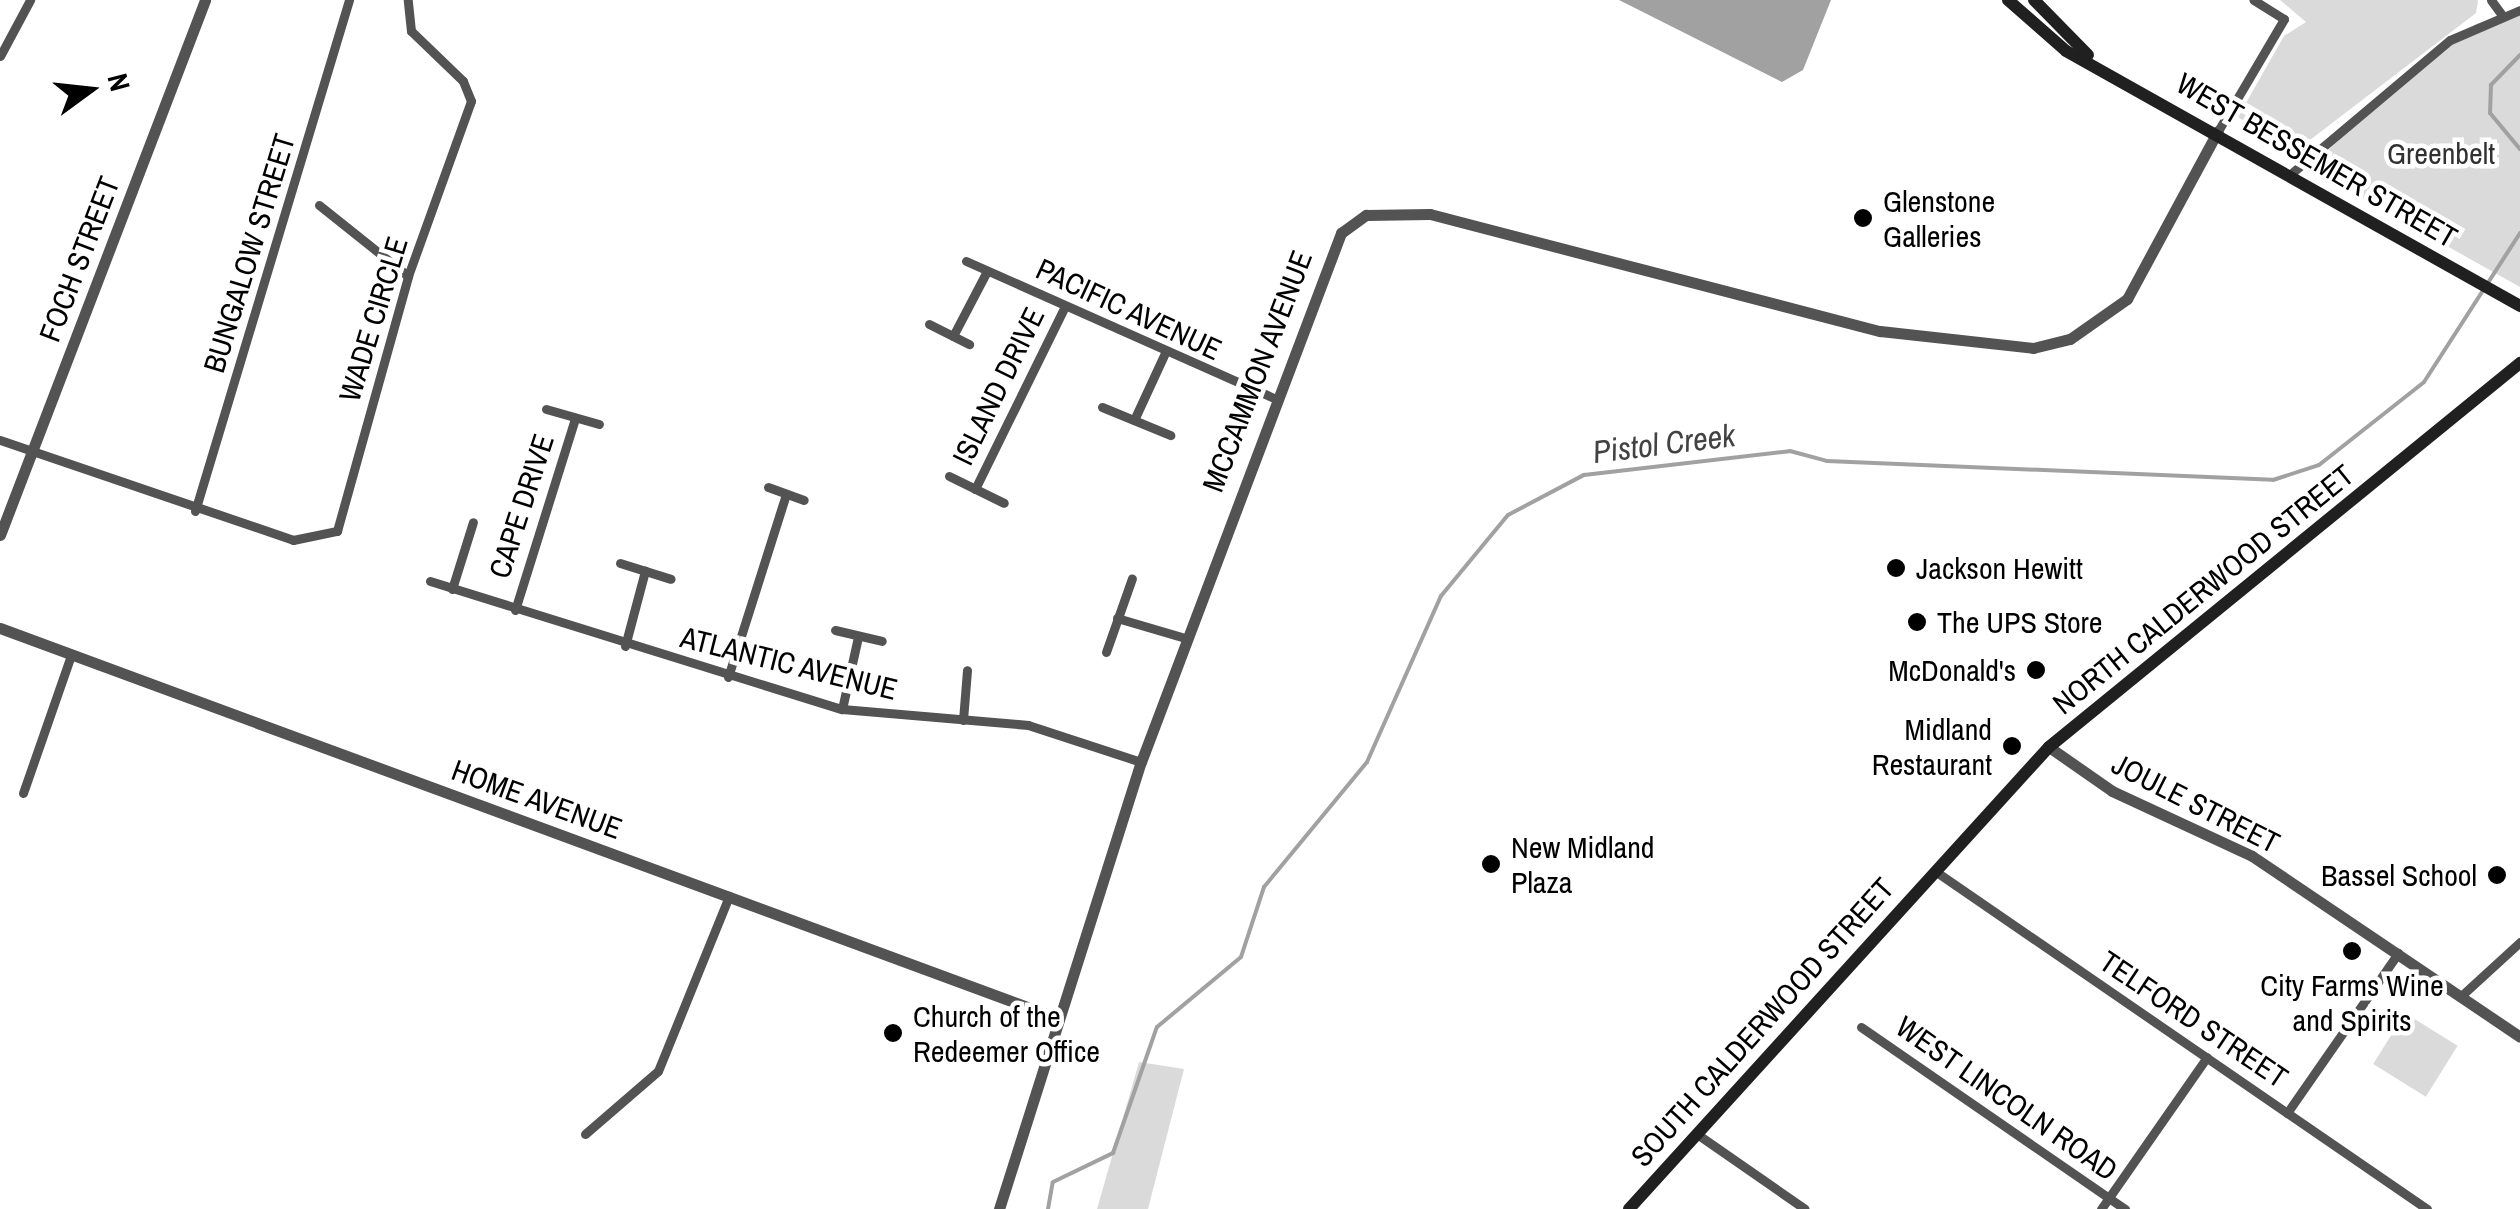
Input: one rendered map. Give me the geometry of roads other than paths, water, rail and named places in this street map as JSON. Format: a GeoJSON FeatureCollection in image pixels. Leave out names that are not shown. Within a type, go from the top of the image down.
{"type":"FeatureCollection","features":[{"type":"Feature","properties":{"kind":"main road","name":"WEST BESSEMER STREET"},"geometry":{"type":"LineString","coordinates":[[2008,0],[2066,50],[2088,56],[2520,306]]}},
{"type":"Feature","properties":{"kind":"main road","name":"WEST BESSEMER STREET"},"geometry":{"type":"LineString","coordinates":[[2034,0],[2088,56]]}},
{"type":"Feature","properties":{"kind":"main road","name":"NORTH CALDERWOOD STREET"},"geometry":{"type":"LineString","coordinates":[[1932,870],[2049,747],[2520,363]]}},
{"type":"Feature","properties":{"kind":"main road","name":"SOUTH CALDERWOOD STREET"},"geometry":{"type":"LineString","coordinates":[[1629,1209],[1932,870]]}},
{"type":"Feature","properties":{"kind":"street"},"geometry":{"type":"LineString","coordinates":[[0,56],[30,0]]}},
{"type":"Feature","properties":{"kind":"street","name":"FOCH STREET"},"geometry":{"type":"LineString","coordinates":[[0,536],[205,0]]}},
{"type":"Feature","properties":{"kind":"street","name":"WADE CIRCLE"},"geometry":{"type":"LineString","coordinates":[[196,511],[294,540],[337,531],[408,276],[471,101],[463,81],[412,32],[408,0]]}},
{"type":"Feature","properties":{"kind":"street"},"geometry":{"type":"LineString","coordinates":[[2218,131],[2284,18],[2254,0]]}},
{"type":"Feature","properties":{"kind":"street"},"geometry":{"type":"LineString","coordinates":[[2491,0],[2501,14]]}},
{"type":"Feature","properties":{"kind":"street"},"geometry":{"type":"LineString","coordinates":[[2499,0],[2501,14]]}},
{"type":"Feature","properties":{"kind":"street","name":"BUNGALOW STREET"},"geometry":{"type":"LineString","coordinates":[[196,511],[350,5]]}},
{"type":"Feature","properties":{"kind":"street"},"geometry":{"type":"LineString","coordinates":[[2292,172],[2450,40],[2501,14],[2520,10]]}},
{"type":"Feature","properties":{"kind":"street","name":"MCCAMMON AVENUE"},"geometry":{"type":"LineString","coordinates":[[999,1209],[1056,1018],[1141,762],[1272,397],[1328,252],[1366,215],[1395,210],[1474,223],[1880,331],[2008,349],[2070,340],[2128,299],[2218,131]]}},
{"type":"Feature","properties":{"kind":"street"},"geometry":{"type":"LineString","coordinates":[[319,205],[408,276]]}},
{"type":"Feature","properties":{"kind":"street","name":"PACIFIC AVENUE"},"geometry":{"type":"LineString","coordinates":[[966,261],[1164,356],[1272,397]]}},
{"type":"Feature","properties":{"kind":"street"},"geometry":{"type":"LineString","coordinates":[[953,336],[987,271]]}},
{"type":"Feature","properties":{"kind":"street","name":"ISLAND DRIVE"},"geometry":{"type":"LineString","coordinates":[[975,489],[1065,306]]}},
{"type":"Feature","properties":{"kind":"street"},"geometry":{"type":"LineString","coordinates":[[929,324],[969,344]]}},
{"type":"Feature","properties":{"kind":"street"},"geometry":{"type":"LineString","coordinates":[[1134,420],[1164,356]]}},
{"type":"Feature","properties":{"kind":"street"},"geometry":{"type":"LineString","coordinates":[[1102,407],[1170,435]]}},
{"type":"Feature","properties":{"kind":"street"},"geometry":{"type":"LineString","coordinates":[[546,408],[599,424]]}},
{"type":"Feature","properties":{"kind":"street","name":"CAPE DRIVE"},"geometry":{"type":"LineString","coordinates":[[515,610],[575,418]]}},
{"type":"Feature","properties":{"kind":"street"},"geometry":{"type":"LineString","coordinates":[[0,440],[196,511]]}},
{"type":"Feature","properties":{"kind":"street","name":"ISLAND DRIVE"},"geometry":{"type":"LineString","coordinates":[[949,476],[1004,502]]}},
{"type":"Feature","properties":{"kind":"street"},"geometry":{"type":"LineString","coordinates":[[768,487],[804,500]]}},
{"type":"Feature","properties":{"kind":"street"},"geometry":{"type":"LineString","coordinates":[[728,678],[786,494]]}},
{"type":"Feature","properties":{"kind":"street"},"geometry":{"type":"LineString","coordinates":[[452,589],[473,522]]}},
{"type":"Feature","properties":{"kind":"street"},"geometry":{"type":"LineString","coordinates":[[620,563],[671,579]]}},
{"type":"Feature","properties":{"kind":"street"},"geometry":{"type":"LineString","coordinates":[[625,646],[645,571]]}},
{"type":"Feature","properties":{"kind":"street"},"geometry":{"type":"LineString","coordinates":[[1106,652],[1132,578]]}},
{"type":"Feature","properties":{"kind":"street","name":"ATLANTIC AVENUE"},"geometry":{"type":"LineString","coordinates":[[430,581],[625,646],[842,709],[1055,731],[1141,762]]}},
{"type":"Feature","properties":{"kind":"street"},"geometry":{"type":"LineString","coordinates":[[1117,618],[1185,638]]}},
{"type":"Feature","properties":{"kind":"street","name":"HOME AVENUE"},"geometry":{"type":"LineString","coordinates":[[0,628],[1056,1018]]}},
{"type":"Feature","properties":{"kind":"street"},"geometry":{"type":"LineString","coordinates":[[835,630],[882,641]]}},
{"type":"Feature","properties":{"kind":"street"},"geometry":{"type":"LineString","coordinates":[[842,709],[858,637]]}},
{"type":"Feature","properties":{"kind":"street"},"geometry":{"type":"LineString","coordinates":[[22,793],[71,656]]}},
{"type":"Feature","properties":{"kind":"street"},"geometry":{"type":"LineString","coordinates":[[963,720],[967,670]]}},
{"type":"Feature","properties":{"kind":"street","name":"JOULE STREET"},"geometry":{"type":"LineString","coordinates":[[2049,747],[2112,791],[2252,856],[2520,1037]]}},
{"type":"Feature","properties":{"kind":"street","name":"TELFORD STREET"},"geometry":{"type":"LineString","coordinates":[[1932,870],[2427,1209]]}},
{"type":"Feature","properties":{"kind":"street"},"geometry":{"type":"LineString","coordinates":[[586,1134],[658,1072],[729,896]]}},
{"type":"Feature","properties":{"kind":"street"},"geometry":{"type":"LineString","coordinates":[[2461,996],[2520,942]]}},
{"type":"Feature","properties":{"kind":"street"},"geometry":{"type":"LineString","coordinates":[[2286,1113],[2398,953]]}},
{"type":"Feature","properties":{"kind":"street","name":"WEST LINCOLN ROAD"},"geometry":{"type":"LineString","coordinates":[[1861,1027],[2124,1209]]}},
{"type":"Feature","properties":{"kind":"street"},"geometry":{"type":"LineString","coordinates":[[2100,1209],[2206,1057]]}},
{"type":"Feature","properties":{"kind":"street"},"geometry":{"type":"LineString","coordinates":[[1697,1134],[1804,1209]]}},
{"type":"Feature","properties":{"kind":"waterway","name":"Pistol Creek"},"geometry":{"type":"LineString","coordinates":[[2520,55],[2491,85],[2490,113],[2520,149]]}},
{"type":"Feature","properties":{"kind":"waterway","name":"Pistol Creek"},"geometry":{"type":"LineString","coordinates":[[1048,1209],[1053,1182],[1113,1153],[1157,1027],[1241,957],[1264,887],[1367,762],[1441,596],[1508,515],[1584,475],[1790,451],[1827,461],[2273,480],[2319,465],[2424,382],[2520,233]]}},
{"type":"Feature","properties":{"kind":"place","name":"Glenstone Galleries"},"geometry":{"type":"Point","coordinates":[1863,218]}},
{"type":"Feature","properties":{"kind":"place","name":"Jackson Hewitt"},"geometry":{"type":"Point","coordinates":[1896,568]}},
{"type":"Feature","properties":{"kind":"place","name":"The UPS Store"},"geometry":{"type":"Point","coordinates":[1917,622]}},
{"type":"Feature","properties":{"kind":"place","name":"McDonald's"},"geometry":{"type":"Point","coordinates":[2036,670]}},
{"type":"Feature","properties":{"kind":"place","name":"Midland Restaurant"},"geometry":{"type":"Point","coordinates":[2012,746]}},
{"type":"Feature","properties":{"kind":"place","name":"New Midland Plaza"},"geometry":{"type":"Point","coordinates":[1491,864]}},
{"type":"Feature","properties":{"kind":"place","name":"Bassel School"},"geometry":{"type":"Point","coordinates":[2497,875]}},
{"type":"Feature","properties":{"kind":"place","name":"City Farms Wine and Spirits"},"geometry":{"type":"Point","coordinates":[2352,951]}},
{"type":"Feature","properties":{"kind":"place","name":"Church of the Redeemer Office"},"geometry":{"type":"Point","coordinates":[893,1033]}},
{"type":"Feature","properties":{"kind":"park label","name":"Greenbelt"},"geometry":{"type":"Point","coordinates":[2441,153]}}]}
